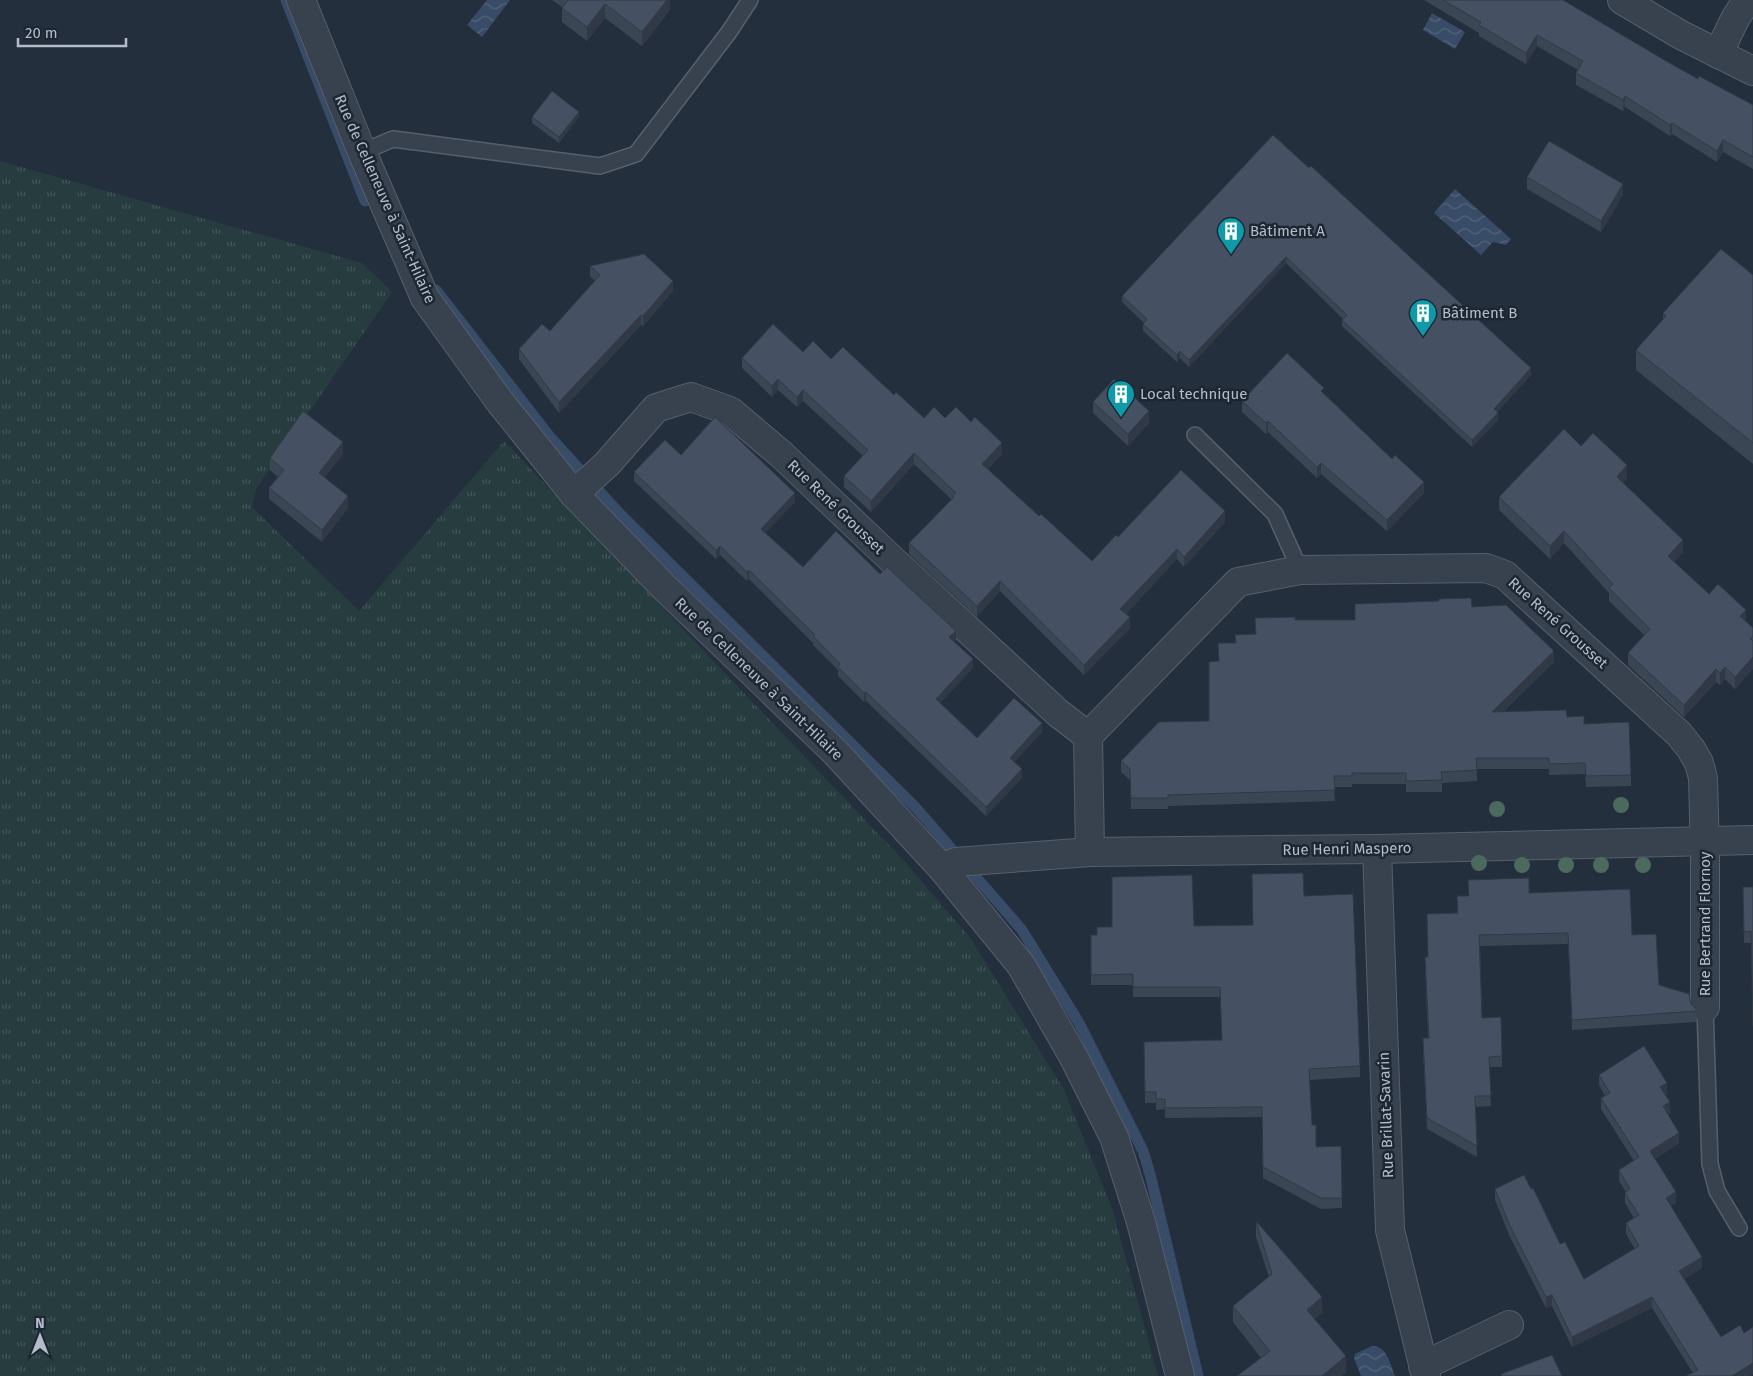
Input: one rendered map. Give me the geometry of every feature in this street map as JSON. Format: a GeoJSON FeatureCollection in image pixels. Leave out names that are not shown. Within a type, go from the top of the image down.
{"type":"FeatureCollection","features":[{"type":"Feature","properties":{"kind":"street","name":"Rue de Celleneuve à Saint-Hilaire"},"geometry":{"type":"LineString","coordinates":[[301,0],[362,152],[425,298],[500,402],[574,494],[663,586],[835,752],[942,868],[1020,965],[1072,1054],[1114,1137],[1141,1222],[1180,1376]]}},
{"type":"Feature","properties":{"kind":"street"},"geometry":{"type":"LineString","coordinates":[[1622,0],[1681,36],[1753,71]]}},
{"type":"Feature","properties":{"kind":"street"},"geometry":{"type":"LineString","coordinates":[[1718,54],[1735,19],[1747,0]]}},
{"type":"Feature","properties":{"kind":"street","name":"Rue René Grousset"},"geometry":{"type":"LineString","coordinates":[[574,494],[607,464],[656,408],[691,397],[730,411],[782,455],[886,555],[1058,713],[1088,736],[1238,582],[1300,570],[1486,568],[1505,575],[1679,734],[1691,749],[1699,763],[1702,778],[1704,841]]}},
{"type":"Feature","properties":{"kind":"street"},"geometry":{"type":"LineString","coordinates":[[1088,736],[1090,852]]}},
{"type":"Feature","properties":{"kind":"street","name":"Rue Henri Maspero"},"geometry":{"type":"LineString","coordinates":[[942,868],[956,862],[1090,852],[1377,849],[1753,840]]}},
{"type":"Feature","properties":{"kind":"street","name":"Rue Bertrand Flornoy"},"geometry":{"type":"LineString","coordinates":[[1704,841],[1705,1007]]}},
{"type":"Feature","properties":{"kind":"street","name":"Rue Brillat-Savarin"},"geometry":{"type":"LineString","coordinates":[[1377,849],[1390,1230],[1425,1371]]}},
{"type":"Feature","properties":{"kind":"street"},"geometry":{"type":"LineString","coordinates":[[1425,1371],[1508,1325]]}},
{"type":"Feature","properties":{"kind":"lane"},"geometry":{"type":"LineString","coordinates":[[362,152],[393,139],[600,166],[636,154],[729,32],[750,0]]}},
{"type":"Feature","properties":{"kind":"lane"},"geometry":{"type":"LineString","coordinates":[[1195,435],[1275,514],[1300,570]]}},
{"type":"Feature","properties":{"kind":"lane"},"geometry":{"type":"LineString","coordinates":[[1705,1007],[1710,1164],[1717,1191],[1739,1228]]}},
{"type":"Feature","properties":{"kind":"green space"},"geometry":{"type":"Polygon","coordinates":[[[0,161],[362,263],[392,292],[256,489],[252,507],[359,611],[504,441],[905,862],[971,939],[1064,1090],[1112,1208],[1158,1376],[0,1376],[0,161]]]}},
{"type":"Feature","properties":{"kind":"water"},"geometry":{"type":"Polygon","coordinates":[[[487,0],[510,0],[482,37],[467,25],[487,0]]]}},
{"type":"Feature","properties":{"kind":"water"},"geometry":{"type":"Polygon","coordinates":[[[1432,13],[1465,32],[1455,49],[1423,30],[1432,13]]]}},
{"type":"Feature","properties":{"kind":"water"},"geometry":{"type":"Polygon","coordinates":[[[1455,189],[1511,239],[1506,245],[1493,242],[1481,255],[1434,213],[1455,189]]]}},
{"type":"Feature","properties":{"kind":"water"},"geometry":{"type":"Polygon","coordinates":[[[1372,1346],[1385,1352],[1395,1376],[1361,1376],[1354,1358],[1355,1354],[1372,1346]]]}},
{"type":"Feature","properties":{"kind":"building"},"geometry":{"type":"Polygon","coordinates":[[[568,0],[667,0],[642,32],[605,4],[587,27],[562,8],[568,0]]]}},
{"type":"Feature","properties":{"kind":"building"},"geometry":{"type":"Polygon","coordinates":[[[1443,0],[1563,0],[1698,79],[1699,76],[1753,105],[1753,157],[1723,140],[1717,151],[1672,123],[1670,125],[1625,96],[1623,100],[1576,73],[1583,61],[1537,35],[1526,53],[1479,25],[1481,22],[1443,0]]]}},
{"type":"Feature","properties":{"kind":"building"},"geometry":{"type":"Polygon","coordinates":[[[552,91],[579,112],[559,137],[532,117],[552,91]]]}},
{"type":"Feature","properties":{"kind":"building"},"geometry":{"type":"Polygon","coordinates":[[[1273,135],[1309,168],[1311,166],[1531,368],[1494,409],[1498,413],[1472,440],[1342,320],[1347,315],[1286,257],[1189,360],[1180,351],[1177,355],[1143,324],[1147,319],[1122,296],[1273,135]]]}},
{"type":"Feature","properties":{"kind":"building"},"geometry":{"type":"Polygon","coordinates":[[[1549,141],[1623,184],[1601,221],[1527,177],[1549,141]]]}},
{"type":"Feature","properties":{"kind":"building"},"geometry":{"type":"Polygon","coordinates":[[[1721,249],[1753,275],[1753,443],[1636,350],[1666,316],[1663,313],[1721,249]]]}},
{"type":"Feature","properties":{"kind":"building"},"geometry":{"type":"Polygon","coordinates":[[[644,254],[673,281],[643,316],[641,315],[559,402],[519,349],[542,324],[550,331],[600,275],[590,266],[644,254]]]}},
{"type":"Feature","properties":{"kind":"building"},"geometry":{"type":"Polygon","coordinates":[[[773,324],[803,352],[813,341],[831,359],[843,347],[894,395],[896,392],[924,418],[934,407],[945,418],[956,407],[971,422],[975,417],[1002,443],[982,464],[1039,516],[1041,514],[1092,561],[1116,535],[1118,537],[1181,470],[1225,511],[1184,557],[1177,549],[1120,609],[1130,617],[1084,665],[1000,581],[977,606],[909,543],[956,493],[914,453],[871,501],[844,476],[868,450],[803,390],[797,397],[778,379],[772,386],[742,358],[773,324]]]}},
{"type":"Feature","properties":{"kind":"building"},"geometry":{"type":"Polygon","coordinates":[[[1287,353],[1324,388],[1321,391],[1392,459],[1395,455],[1424,482],[1387,520],[1321,463],[1317,467],[1268,421],[1266,423],[1242,401],[1287,353]]]}},
{"type":"Feature","properties":{"kind":"building","name":"Local technique"},"geometry":{"type":"Polygon","coordinates":[[[1114,379],[1149,411],[1128,434],[1093,402],[1114,379]]]}},
{"type":"Feature","properties":{"kind":"building"},"geometry":{"type":"Polygon","coordinates":[[[303,411],[343,442],[319,473],[348,496],[322,530],[269,488],[284,470],[270,458],[303,411]]]}},
{"type":"Feature","properties":{"kind":"building"},"geometry":{"type":"Polygon","coordinates":[[[715,417],[795,493],[761,529],[803,567],[836,531],[880,574],[887,567],[956,631],[949,637],[973,659],[936,699],[977,738],[1014,698],[1042,723],[1010,758],[1022,769],[986,807],[838,667],[840,664],[813,636],[815,635],[749,570],[747,572],[720,546],[716,550],[634,472],[665,440],[681,455],[715,417]]]}},
{"type":"Feature","properties":{"kind":"building"},"geometry":{"type":"Polygon","coordinates":[[[1564,429],[1581,446],[1593,433],[1627,465],[1617,477],[1683,540],[1668,556],[1709,594],[1718,584],[1746,610],[1740,616],[1753,628],[1753,636],[1750,639],[1753,641],[1753,657],[1735,677],[1725,667],[1720,673],[1716,669],[1684,705],[1628,653],[1650,629],[1609,588],[1613,584],[1564,531],[1550,546],[1499,497],[1564,429]]]}},
{"type":"Feature","properties":{"kind":"building"},"geometry":{"type":"Polygon","coordinates":[[[1471,598],[1472,607],[1506,605],[1554,651],[1492,712],[1566,710],[1567,717],[1584,716],[1584,724],[1629,722],[1631,775],[1586,776],[1585,763],[1549,764],[1549,758],[1476,758],[1477,770],[1441,772],[1442,780],[1406,781],[1406,773],[1352,773],[1352,776],[1334,776],[1335,790],[1168,795],[1168,798],[1131,798],[1130,769],[1121,761],[1159,722],[1209,721],[1209,662],[1219,661],[1218,643],[1236,643],[1235,635],[1256,634],[1255,618],[1295,617],[1295,620],[1355,620],[1355,604],[1471,598]]]}},
{"type":"Feature","properties":{"kind":"building"},"geometry":{"type":"Polygon","coordinates":[[[1303,873],[1304,896],[1353,894],[1360,1066],[1309,1069],[1312,1125],[1316,1125],[1316,1147],[1341,1146],[1342,1198],[1321,1198],[1263,1167],[1262,1107],[1165,1108],[1165,1099],[1156,1099],[1156,1092],[1145,1092],[1144,1042],[1222,1040],[1220,987],[1133,987],[1133,974],[1091,975],[1091,935],[1097,935],[1097,927],[1112,927],[1112,877],[1192,875],[1194,926],[1253,925],[1252,874],[1303,873]]]}},
{"type":"Feature","properties":{"kind":"building"},"geometry":{"type":"Polygon","coordinates":[[[1529,878],[1529,893],[1630,889],[1632,935],[1656,934],[1659,985],[1689,994],[1691,1004],[1696,1011],[1572,1020],[1568,933],[1479,935],[1482,1018],[1501,1017],[1502,1056],[1489,1057],[1491,1096],[1475,1096],[1477,1146],[1427,1118],[1423,1038],[1429,1038],[1425,957],[1428,957],[1427,914],[1458,913],[1457,896],[1469,896],[1468,880],[1529,878]]]}},
{"type":"Feature","properties":{"kind":"building"},"geometry":{"type":"Polygon","coordinates":[[[1743,887],[1753,887],[1753,1026],[1751,931],[1744,932],[1743,887]]]}},
{"type":"Feature","properties":{"kind":"building"},"geometry":{"type":"Polygon","coordinates":[[[1644,1046],[1667,1083],[1660,1087],[1670,1102],[1663,1106],[1679,1133],[1650,1151],[1676,1192],[1666,1198],[1702,1257],[1679,1271],[1721,1337],[1740,1325],[1744,1333],[1753,1327],[1753,1363],[1732,1376],[1686,1376],[1698,1370],[1652,1297],[1572,1337],[1552,1295],[1546,1297],[1510,1226],[1495,1189],[1524,1175],[1531,1189],[1533,1188],[1560,1244],[1565,1242],[1584,1279],[1639,1246],[1626,1223],[1639,1215],[1625,1193],[1630,1189],[1619,1170],[1639,1157],[1601,1098],[1610,1093],[1599,1075],[1644,1046]]]}},
{"type":"Feature","properties":{"kind":"building"},"geometry":{"type":"Polygon","coordinates":[[[1256,1221],[1322,1297],[1307,1310],[1346,1356],[1322,1376],[1237,1376],[1270,1351],[1233,1306],[1272,1274],[1256,1221]]]}},
{"type":"Feature","properties":{"kind":"building"},"geometry":{"type":"Polygon","coordinates":[[[1552,1355],[1562,1376],[1502,1376],[1501,1374],[1552,1355]]]}},
{"type":"Feature","properties":{"kind":"waterway"},"geometry":{"type":"LineString","coordinates":[[286,0],[365,201]]}},
{"type":"Feature","properties":{"kind":"waterway"},"geometry":{"type":"LineString","coordinates":[[436,290],[550,437],[619,513],[916,808],[1022,930],[1079,1023],[1143,1151],[1198,1376]]}},
{"type":"Feature","properties":{"kind":"place","name":"Bâtiment A"},"geometry":{"type":"Point","coordinates":[1231,255]}},
{"type":"Feature","properties":{"kind":"place","name":"Bâtiment B"},"geometry":{"type":"Point","coordinates":[1423,337]}},
{"type":"Feature","properties":{"kind":"place","name":"Local technique"},"geometry":{"type":"Point","coordinates":[1121,418]}}]}
